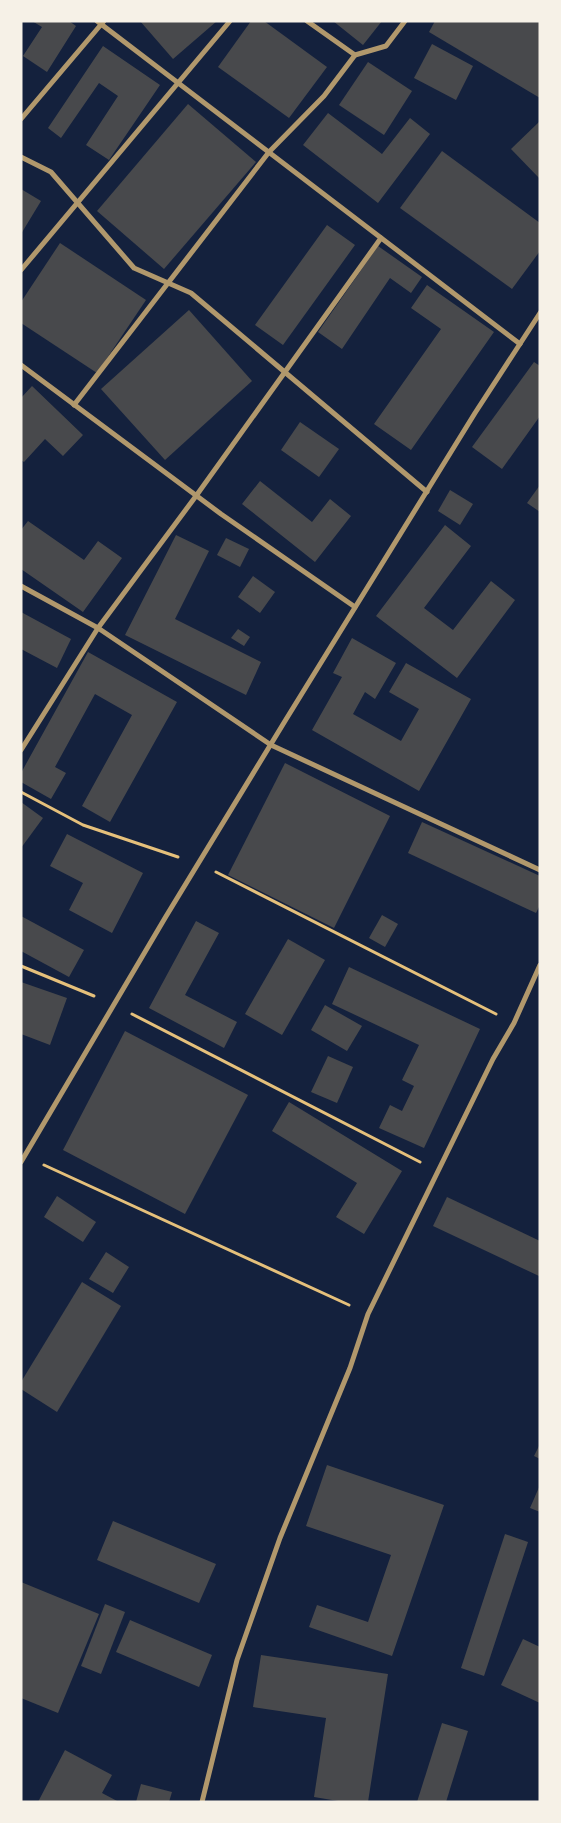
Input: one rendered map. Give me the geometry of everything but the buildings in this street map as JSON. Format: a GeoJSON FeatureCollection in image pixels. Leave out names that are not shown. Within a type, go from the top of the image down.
{"type":"FeatureCollection","features":[{"type":"Feature","properties":{"kind":"street"},"geometry":{"type":"LineString","coordinates":[[21,270],[230,21]]}},
{"type":"Feature","properties":{"kind":"street"},"geometry":{"type":"LineString","coordinates":[[307,21],[355,55]]}},
{"type":"Feature","properties":{"kind":"street"},"geometry":{"type":"LineString","coordinates":[[74,405],[269,152],[324,96],[355,55],[386,46],[405,21]]}},
{"type":"Feature","properties":{"kind":"street"},"geometry":{"type":"LineString","coordinates":[[21,119],[101,22],[520,344]]}},
{"type":"Feature","properties":{"kind":"street"},"geometry":{"type":"LineString","coordinates":[[21,156],[51,172],[134,268],[191,293],[427,492]]}},
{"type":"Feature","properties":{"kind":"street"},"geometry":{"type":"LineString","coordinates":[[21,750],[98,628],[286,372],[381,238]]}},
{"type":"Feature","properties":{"kind":"street"},"geometry":{"type":"LineString","coordinates":[[21,1162],[355,607],[475,413],[540,314]]}},
{"type":"Feature","properties":{"kind":"street"},"geometry":{"type":"LineString","coordinates":[[21,365],[196,496],[355,607]]}},
{"type":"Feature","properties":{"kind":"street"},"geometry":{"type":"LineString","coordinates":[[21,586],[98,628],[271,745],[540,870]]}},
{"type":"Feature","properties":{"kind":"street"},"geometry":{"type":"LineString","coordinates":[[202,1802],[237,1660],[280,1538],[350,1368],[368,1314],[493,1059],[514,1023],[540,965]]}},
{"type":"Feature","properties":{"kind":"path"},"geometry":{"type":"LineString","coordinates":[[21,792],[82,825],[199,864],[514,1023]]}},
{"type":"Feature","properties":{"kind":"path"},"geometry":{"type":"LineString","coordinates":[[21,966],[115,1005],[438,1172]]}},
{"type":"Feature","properties":{"kind":"path"},"geometry":{"type":"LineString","coordinates":[[25,1156],[368,1314]]}}]}
